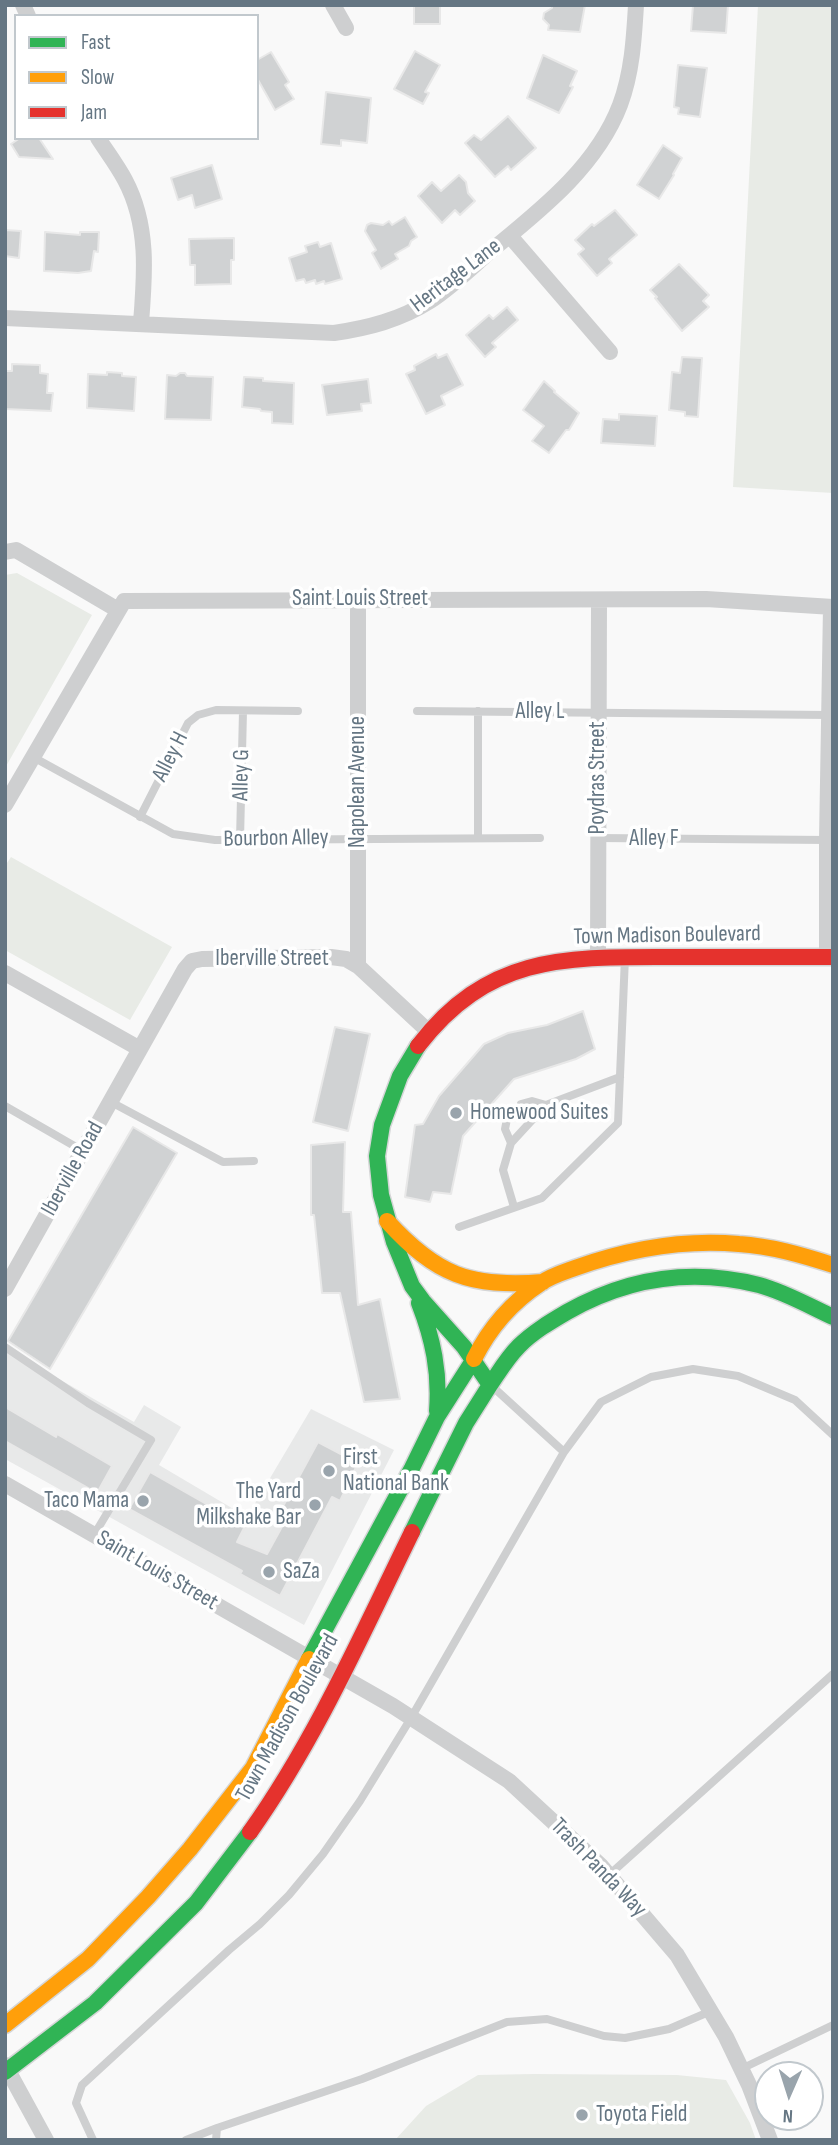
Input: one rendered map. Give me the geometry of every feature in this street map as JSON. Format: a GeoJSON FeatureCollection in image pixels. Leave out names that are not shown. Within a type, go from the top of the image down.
{"type":"FeatureCollection","features":[{"type":"Feature","properties":{"kind":"main road","name":"Town Madison Boulevard"},"geometry":{"type":"LineString","coordinates":[[6,2069],[95,2003],[196,1903],[240,1847],[278,1793],[321,1716],[466,1423],[490,1385],[474,1359],[413,1289],[387,1221],[377,1163],[382,1126],[396,1083],[428,1031],[476,990],[510,973],[552,961],[598,957],[830,957]]}},
{"type":"Feature","properties":{"kind":"main road"},"geometry":{"type":"LineString","coordinates":[[387,1221],[420,1255],[456,1276],[489,1284],[513,1286],[543,1282],[609,1256],[660,1246],[709,1241],[755,1244],[833,1265]]}},
{"type":"Feature","properties":{"kind":"main road"},"geometry":{"type":"LineString","coordinates":[[490,1385],[519,1346],[547,1324],[580,1303],[621,1286],[652,1279],[681,1275],[718,1277],[760,1285],[833,1317]]}},
{"type":"Feature","properties":{"kind":"main road"},"geometry":{"type":"LineString","coordinates":[[474,1359],[488,1332],[543,1282]]}},
{"type":"Feature","properties":{"kind":"main road"},"geometry":{"type":"LineString","coordinates":[[413,1289],[436,1349],[440,1386],[437,1417]]}},
{"type":"Feature","properties":{"kind":"main road","name":"Town Madison Boulevard"},"geometry":{"type":"LineString","coordinates":[[5,2025],[88,1959],[190,1849],[253,1768],[437,1417],[474,1359]]}},
{"type":"Feature","properties":{"kind":"street"},"geometry":{"type":"LineString","coordinates":[[333,5],[346,28]]}},
{"type":"Feature","properties":{"kind":"street","name":"Heritage Lane"},"geometry":{"type":"LineString","coordinates":[[5,318],[334,333],[370,328],[398,317],[429,301],[510,236],[576,174],[599,146],[620,105],[632,58],[636,5]]}},
{"type":"Feature","properties":{"kind":"street"},"geometry":{"type":"LineString","coordinates":[[99,140],[125,181],[138,213],[145,250],[141,323]]}},
{"type":"Feature","properties":{"kind":"street"},"geometry":{"type":"LineString","coordinates":[[510,236],[610,352]]}},
{"type":"Feature","properties":{"kind":"street"},"geometry":{"type":"LineString","coordinates":[[5,552],[16,550],[118,610],[5,805]]}},
{"type":"Feature","properties":{"kind":"street","name":"Saint Louis Street"},"geometry":{"type":"LineString","coordinates":[[118,610],[124,601],[135,600],[358,599],[706,599],[832,607]]}},
{"type":"Feature","properties":{"kind":"street","name":"Napolean Avenue"},"geometry":{"type":"LineString","coordinates":[[358,599],[358,966]]}},
{"type":"Feature","properties":{"kind":"street","name":"Poydras Street"},"geometry":{"type":"LineString","coordinates":[[598,957],[599,600]]}},
{"type":"Feature","properties":{"kind":"street"},"geometry":{"type":"LineString","coordinates":[[830,957],[827,840],[832,607]]}},
{"type":"Feature","properties":{"kind":"street","name":"Iberville Street"},"geometry":{"type":"LineString","coordinates":[[140,1049],[185,969],[192,961],[202,959],[346,959],[358,966],[428,1031]]}},
{"type":"Feature","properties":{"kind":"street"},"geometry":{"type":"LineString","coordinates":[[5,973],[140,1049]]}},
{"type":"Feature","properties":{"kind":"street","name":"Iberville Road"},"geometry":{"type":"LineString","coordinates":[[5,1289],[140,1049]]}},
{"type":"Feature","properties":{"kind":"street","name":"Saint Louis Street"},"geometry":{"type":"LineString","coordinates":[[5,1484],[340,1675]]}},
{"type":"Feature","properties":{"kind":"street","name":"Trash Panda Way"},"geometry":{"type":"LineString","coordinates":[[340,1675],[509,1781],[609,1875],[677,1955],[711,2011],[741,2069],[770,2140]]}},
{"type":"Feature","properties":{"kind":"street"},"geometry":{"type":"LineString","coordinates":[[6,2069],[46,2140]]}},
{"type":"Feature","properties":{"kind":"lane","name":"Alley H"},"geometry":{"type":"LineString","coordinates":[[140,817],[188,723],[198,715],[216,710],[298,711]]}},
{"type":"Feature","properties":{"kind":"lane","name":"Alley G"},"geometry":{"type":"LineString","coordinates":[[240,840],[243,711]]}},
{"type":"Feature","properties":{"kind":"lane","name":"Alley L"},"geometry":{"type":"LineString","coordinates":[[417,711],[829,715]]}},
{"type":"Feature","properties":{"kind":"lane"},"geometry":{"type":"LineString","coordinates":[[478,711],[478,838]]}},
{"type":"Feature","properties":{"kind":"lane","name":"Bourbon Alley"},"geometry":{"type":"LineString","coordinates":[[33,757],[173,834],[192,838],[540,838]]}},
{"type":"Feature","properties":{"kind":"lane","name":"Alley F"},"geometry":{"type":"LineString","coordinates":[[598,838],[827,840]]}},
{"type":"Feature","properties":{"kind":"lane"},"geometry":{"type":"LineString","coordinates":[[459,1227],[542,1198],[618,1123],[625,957]]}},
{"type":"Feature","properties":{"kind":"lane"},"geometry":{"type":"LineString","coordinates":[[514,1207],[503,1170],[511,1143],[546,1105],[620,1077]]}},
{"type":"Feature","properties":{"kind":"lane"},"geometry":{"type":"LineString","coordinates":[[521,1104],[532,1101],[546,1105]]}},
{"type":"Feature","properties":{"kind":"lane"},"geometry":{"type":"LineString","coordinates":[[111,1102],[223,1162],[254,1161]]}},
{"type":"Feature","properties":{"kind":"lane"},"geometry":{"type":"LineString","coordinates":[[5,1106],[83,1151]]}},
{"type":"Feature","properties":{"kind":"lane"},"geometry":{"type":"LineString","coordinates":[[507,1119],[505,1129],[511,1143]]}},
{"type":"Feature","properties":{"kind":"lane"},"geometry":{"type":"LineString","coordinates":[[5,1347],[88,1403],[151,1440],[94,1535]]}},
{"type":"Feature","properties":{"kind":"lane"},"geometry":{"type":"LineString","coordinates":[[93,2140],[76,2103],[82,2085],[260,1924],[289,1895],[323,1854],[411,1718],[564,1452],[601,1402],[651,1377],[693,1369],[738,1376],[795,1400],[833,1435]]}},
{"type":"Feature","properties":{"kind":"lane"},"geometry":{"type":"LineString","coordinates":[[490,1385],[564,1452]]}},
{"type":"Feature","properties":{"kind":"lane"},"geometry":{"type":"LineString","coordinates":[[609,1875],[833,1674]]}},
{"type":"Feature","properties":{"kind":"lane"},"geometry":{"type":"LineString","coordinates":[[186,2140],[352,2083],[507,2022],[547,2019],[604,2036],[625,2038],[669,2029],[711,2011]]}},
{"type":"Feature","properties":{"kind":"lane"},"geometry":{"type":"LineString","coordinates":[[741,2069],[833,2025]]}},
{"type":"Feature","properties":{"kind":"lane"},"geometry":{"type":"LineString","coordinates":[[216,2140],[217,2128]]}},
{"type":"Feature","properties":{"kind":"shaded area"},"geometry":{"type":"Polygon","coordinates":[[[758,5],[833,5],[833,493],[733,487],[758,5]]]}},
{"type":"Feature","properties":{"kind":"shaded area"},"geometry":{"type":"Polygon","coordinates":[[[17,573],[92,615],[5,768],[5,575],[17,573]]]}},
{"type":"Feature","properties":{"kind":"shaded area"},"geometry":{"type":"Polygon","coordinates":[[[11,857],[172,947],[130,1020],[5,950],[5,866],[11,857]]]}},
{"type":"Feature","properties":{"kind":"shaded area"},"geometry":{"type":"Polygon","coordinates":[[[5,1348],[134,1422],[144,1405],[181,1427],[159,1465],[247,1517],[311,1409],[394,1450],[304,1625],[5,1459],[5,1348]]]}},
{"type":"Feature","properties":{"kind":"shaded area","name":"Toyota Field"},"geometry":{"type":"Polygon","coordinates":[[[478,2075],[677,2075],[726,2080],[750,2123],[756,2140],[395,2140],[426,2106],[478,2075]]]}},
{"type":"Feature","properties":{"kind":"building"},"geometry":{"type":"Polygon","coordinates":[[[414,5],[440,5],[440,24],[414,24],[414,5]]]}},
{"type":"Feature","properties":{"kind":"building"},"geometry":{"type":"Polygon","coordinates":[[[552,5],[585,5],[580,32],[548,30],[549,25],[543,19],[544,13],[552,8],[552,5]]]}},
{"type":"Feature","properties":{"kind":"building"},"geometry":{"type":"Polygon","coordinates":[[[693,5],[728,5],[726,33],[691,31],[693,5]]]}},
{"type":"Feature","properties":{"kind":"building"},"geometry":{"type":"Polygon","coordinates":[[[415,51],[440,65],[425,92],[429,93],[423,104],[394,89],[415,51]]]}},
{"type":"Feature","properties":{"kind":"building"},"geometry":{"type":"Polygon","coordinates":[[[271,52],[289,82],[285,85],[294,99],[275,110],[259,82],[259,59],[271,52]]]}},
{"type":"Feature","properties":{"kind":"building"},"geometry":{"type":"Polygon","coordinates":[[[543,55],[577,71],[570,86],[573,87],[559,113],[527,98],[543,55]]]}},
{"type":"Feature","properties":{"kind":"building"},"geometry":{"type":"Polygon","coordinates":[[[678,65],[707,68],[700,117],[678,114],[679,108],[674,107],[678,65]]]}},
{"type":"Feature","properties":{"kind":"building"},"geometry":{"type":"Polygon","coordinates":[[[326,92],[371,98],[367,143],[341,140],[341,146],[321,144],[326,92]]]}},
{"type":"Feature","properties":{"kind":"building"},"geometry":{"type":"Polygon","coordinates":[[[508,116],[536,148],[511,170],[508,166],[495,177],[465,143],[474,135],[481,140],[508,116]]]}},
{"type":"Feature","properties":{"kind":"building"},"geometry":{"type":"Polygon","coordinates":[[[17,140],[40,140],[53,159],[19,157],[11,144],[17,140]]]}},
{"type":"Feature","properties":{"kind":"building"},"geometry":{"type":"Polygon","coordinates":[[[663,145],[682,158],[659,199],[637,185],[663,145]]]}},
{"type":"Feature","properties":{"kind":"building"},"geometry":{"type":"Polygon","coordinates":[[[212,165],[222,199],[195,208],[192,195],[178,200],[171,178],[212,165]]]}},
{"type":"Feature","properties":{"kind":"building"},"geometry":{"type":"Polygon","coordinates":[[[459,175],[466,182],[468,193],[475,201],[460,215],[455,210],[442,223],[418,196],[432,182],[441,191],[459,175]]]}},
{"type":"Feature","properties":{"kind":"building"},"geometry":{"type":"Polygon","coordinates":[[[615,210],[637,235],[609,259],[612,263],[597,276],[578,254],[584,249],[575,240],[592,224],[594,226],[615,210]]]}},
{"type":"Feature","properties":{"kind":"building"},"geometry":{"type":"Polygon","coordinates":[[[405,217],[417,237],[409,246],[395,254],[398,259],[381,269],[372,253],[376,250],[365,231],[367,225],[383,225],[389,221],[392,225],[405,217]]]}},
{"type":"Feature","properties":{"kind":"building"},"geometry":{"type":"Polygon","coordinates":[[[5,230],[21,231],[19,258],[5,256],[5,230]]]}},
{"type":"Feature","properties":{"kind":"building"},"geometry":{"type":"Polygon","coordinates":[[[45,232],[80,235],[80,232],[99,232],[98,252],[94,251],[91,271],[44,271],[45,232]]]}},
{"type":"Feature","properties":{"kind":"building"},"geometry":{"type":"Polygon","coordinates":[[[234,238],[231,284],[195,285],[195,265],[190,265],[189,239],[234,238]]]}},
{"type":"Feature","properties":{"kind":"building"},"geometry":{"type":"Polygon","coordinates":[[[318,242],[320,247],[331,243],[342,279],[325,284],[324,281],[316,284],[315,280],[306,283],[304,279],[296,281],[289,258],[307,252],[305,246],[318,242]]]}},
{"type":"Feature","properties":{"kind":"building"},"geometry":{"type":"Polygon","coordinates":[[[679,264],[709,295],[703,301],[709,307],[682,331],[650,290],[679,264]]]}},
{"type":"Feature","properties":{"kind":"building"},"geometry":{"type":"Polygon","coordinates":[[[507,307],[518,320],[492,343],[496,347],[485,357],[466,335],[489,315],[493,319],[507,307]]]}},
{"type":"Feature","properties":{"kind":"building"},"geometry":{"type":"Polygon","coordinates":[[[436,354],[438,358],[447,354],[463,385],[441,396],[445,405],[426,414],[406,374],[415,370],[414,366],[436,354]]]}},
{"type":"Feature","properties":{"kind":"building"},"geometry":{"type":"Polygon","coordinates":[[[682,357],[702,358],[698,417],[669,410],[672,372],[680,373],[682,357]]]}},
{"type":"Feature","properties":{"kind":"building"},"geometry":{"type":"Polygon","coordinates":[[[12,364],[40,365],[40,373],[48,374],[47,393],[53,393],[51,411],[5,409],[5,371],[12,371],[12,364]]]}},
{"type":"Feature","properties":{"kind":"building"},"geometry":{"type":"Polygon","coordinates":[[[107,372],[136,377],[134,411],[87,408],[88,374],[107,375],[107,372]]]}},
{"type":"Feature","properties":{"kind":"building"},"geometry":{"type":"Polygon","coordinates":[[[180,373],[187,376],[213,377],[211,420],[165,419],[167,375],[176,376],[180,373]]]}},
{"type":"Feature","properties":{"kind":"building"},"geometry":{"type":"Polygon","coordinates":[[[244,377],[294,383],[293,424],[272,423],[272,412],[242,407],[244,377]]]}},
{"type":"Feature","properties":{"kind":"building"},"geometry":{"type":"Polygon","coordinates":[[[368,379],[371,403],[361,404],[362,411],[327,415],[322,385],[368,379]]]}},
{"type":"Feature","properties":{"kind":"building"},"geometry":{"type":"Polygon","coordinates":[[[544,381],[579,413],[569,430],[566,430],[549,453],[532,441],[544,426],[523,410],[544,381]]]}},
{"type":"Feature","properties":{"kind":"building"},"geometry":{"type":"Polygon","coordinates":[[[619,414],[657,416],[655,446],[601,443],[603,419],[619,420],[619,414]]]}},
{"type":"Feature","properties":{"kind":"building","name":"Homewood Suites"},"geometry":{"type":"Polygon","coordinates":[[[583,1011],[595,1049],[576,1059],[514,1079],[463,1136],[451,1194],[433,1192],[430,1202],[405,1197],[415,1125],[423,1124],[439,1096],[484,1044],[508,1033],[547,1025],[583,1011]]]}},
{"type":"Feature","properties":{"kind":"building"},"geometry":{"type":"Polygon","coordinates":[[[335,1027],[370,1034],[348,1131],[313,1122],[335,1027]]]}},
{"type":"Feature","properties":{"kind":"building"},"geometry":{"type":"Polygon","coordinates":[[[133,1127],[177,1153],[50,1369],[8,1341],[133,1127]]]}},
{"type":"Feature","properties":{"kind":"building"},"geometry":{"type":"Polygon","coordinates":[[[345,1142],[343,1212],[351,1212],[358,1305],[380,1299],[400,1399],[364,1402],[340,1293],[322,1293],[314,1215],[311,1215],[311,1145],[345,1142]]]}},
{"type":"Feature","properties":{"kind":"building"},"geometry":{"type":"Polygon","coordinates":[[[5,1407],[112,1466],[97,1493],[5,1441],[5,1407]]]}},
{"type":"Feature","properties":{"kind":"building"},"geometry":{"type":"Polygon","coordinates":[[[318,1442],[358,1463],[340,1501],[332,1497],[280,1596],[240,1574],[242,1571],[129,1509],[150,1472],[245,1526],[237,1542],[267,1554],[289,1514],[281,1510],[318,1442]]]}},
{"type":"Feature","properties":{"kind":"traffic: fast"},"geometry":{"type":"LineString","coordinates":[[412,1532],[466,1423],[490,1385],[464,1347],[412,1286],[394,1242],[381,1195],[377,1156],[382,1125],[400,1076],[418,1046]]}},
{"type":"Feature","properties":{"kind":"traffic: fast"},"geometry":{"type":"LineString","coordinates":[[490,1385],[524,1341],[567,1312],[613,1291],[660,1279],[709,1277],[759,1285],[833,1317]]}},
{"type":"Feature","properties":{"kind":"traffic: fast"},"geometry":{"type":"LineString","coordinates":[[419,1303],[434,1356],[437,1411]]}},
{"type":"Feature","properties":{"kind":"traffic: fast"},"geometry":{"type":"LineString","coordinates":[[309,1659],[437,1417],[474,1359]]}},
{"type":"Feature","properties":{"kind":"traffic: fast"},"geometry":{"type":"LineString","coordinates":[[5,2072],[95,2003],[196,1903],[250,1832]]}},
{"type":"Feature","properties":{"kind":"traffic: slow"},"geometry":{"type":"LineString","coordinates":[[387,1221],[422,1254],[456,1274],[495,1283],[543,1282]]}},
{"type":"Feature","properties":{"kind":"traffic: slow"},"geometry":{"type":"LineString","coordinates":[[474,1359],[502,1317],[530,1290],[558,1274],[595,1261],[655,1247],[718,1243],[775,1249],[833,1265]]}},
{"type":"Feature","properties":{"kind":"traffic: slow"},"geometry":{"type":"LineString","coordinates":[[5,2025],[88,1959],[190,1849],[253,1768],[309,1659]]}},
{"type":"Feature","properties":{"kind":"traffic: jam"},"geometry":{"type":"LineString","coordinates":[[418,1046],[445,1015],[474,992],[503,977],[534,966],[567,960],[602,958],[833,957]]}},
{"type":"Feature","properties":{"kind":"traffic: jam"},"geometry":{"type":"LineString","coordinates":[[250,1832],[274,1797],[317,1723],[412,1532]]}},
{"type":"Feature","properties":{"kind":"place","name":"Homewood Suites"},"geometry":{"type":"Point","coordinates":[456,1113]}},
{"type":"Feature","properties":{"kind":"place","name":"First National Bank"},"geometry":{"type":"Point","coordinates":[329,1471]}},
{"type":"Feature","properties":{"kind":"place","name":"Taco Mama"},"geometry":{"type":"Point","coordinates":[143,1501]}},
{"type":"Feature","properties":{"kind":"place","name":"The Yard Milkshake Bar"},"geometry":{"type":"Point","coordinates":[315,1505]}},
{"type":"Feature","properties":{"kind":"place","name":"SaZa"},"geometry":{"type":"Point","coordinates":[269,1572]}},
{"type":"Feature","properties":{"kind":"place","name":"Toyota Field"},"geometry":{"type":"Point","coordinates":[582,2115]}}]}
